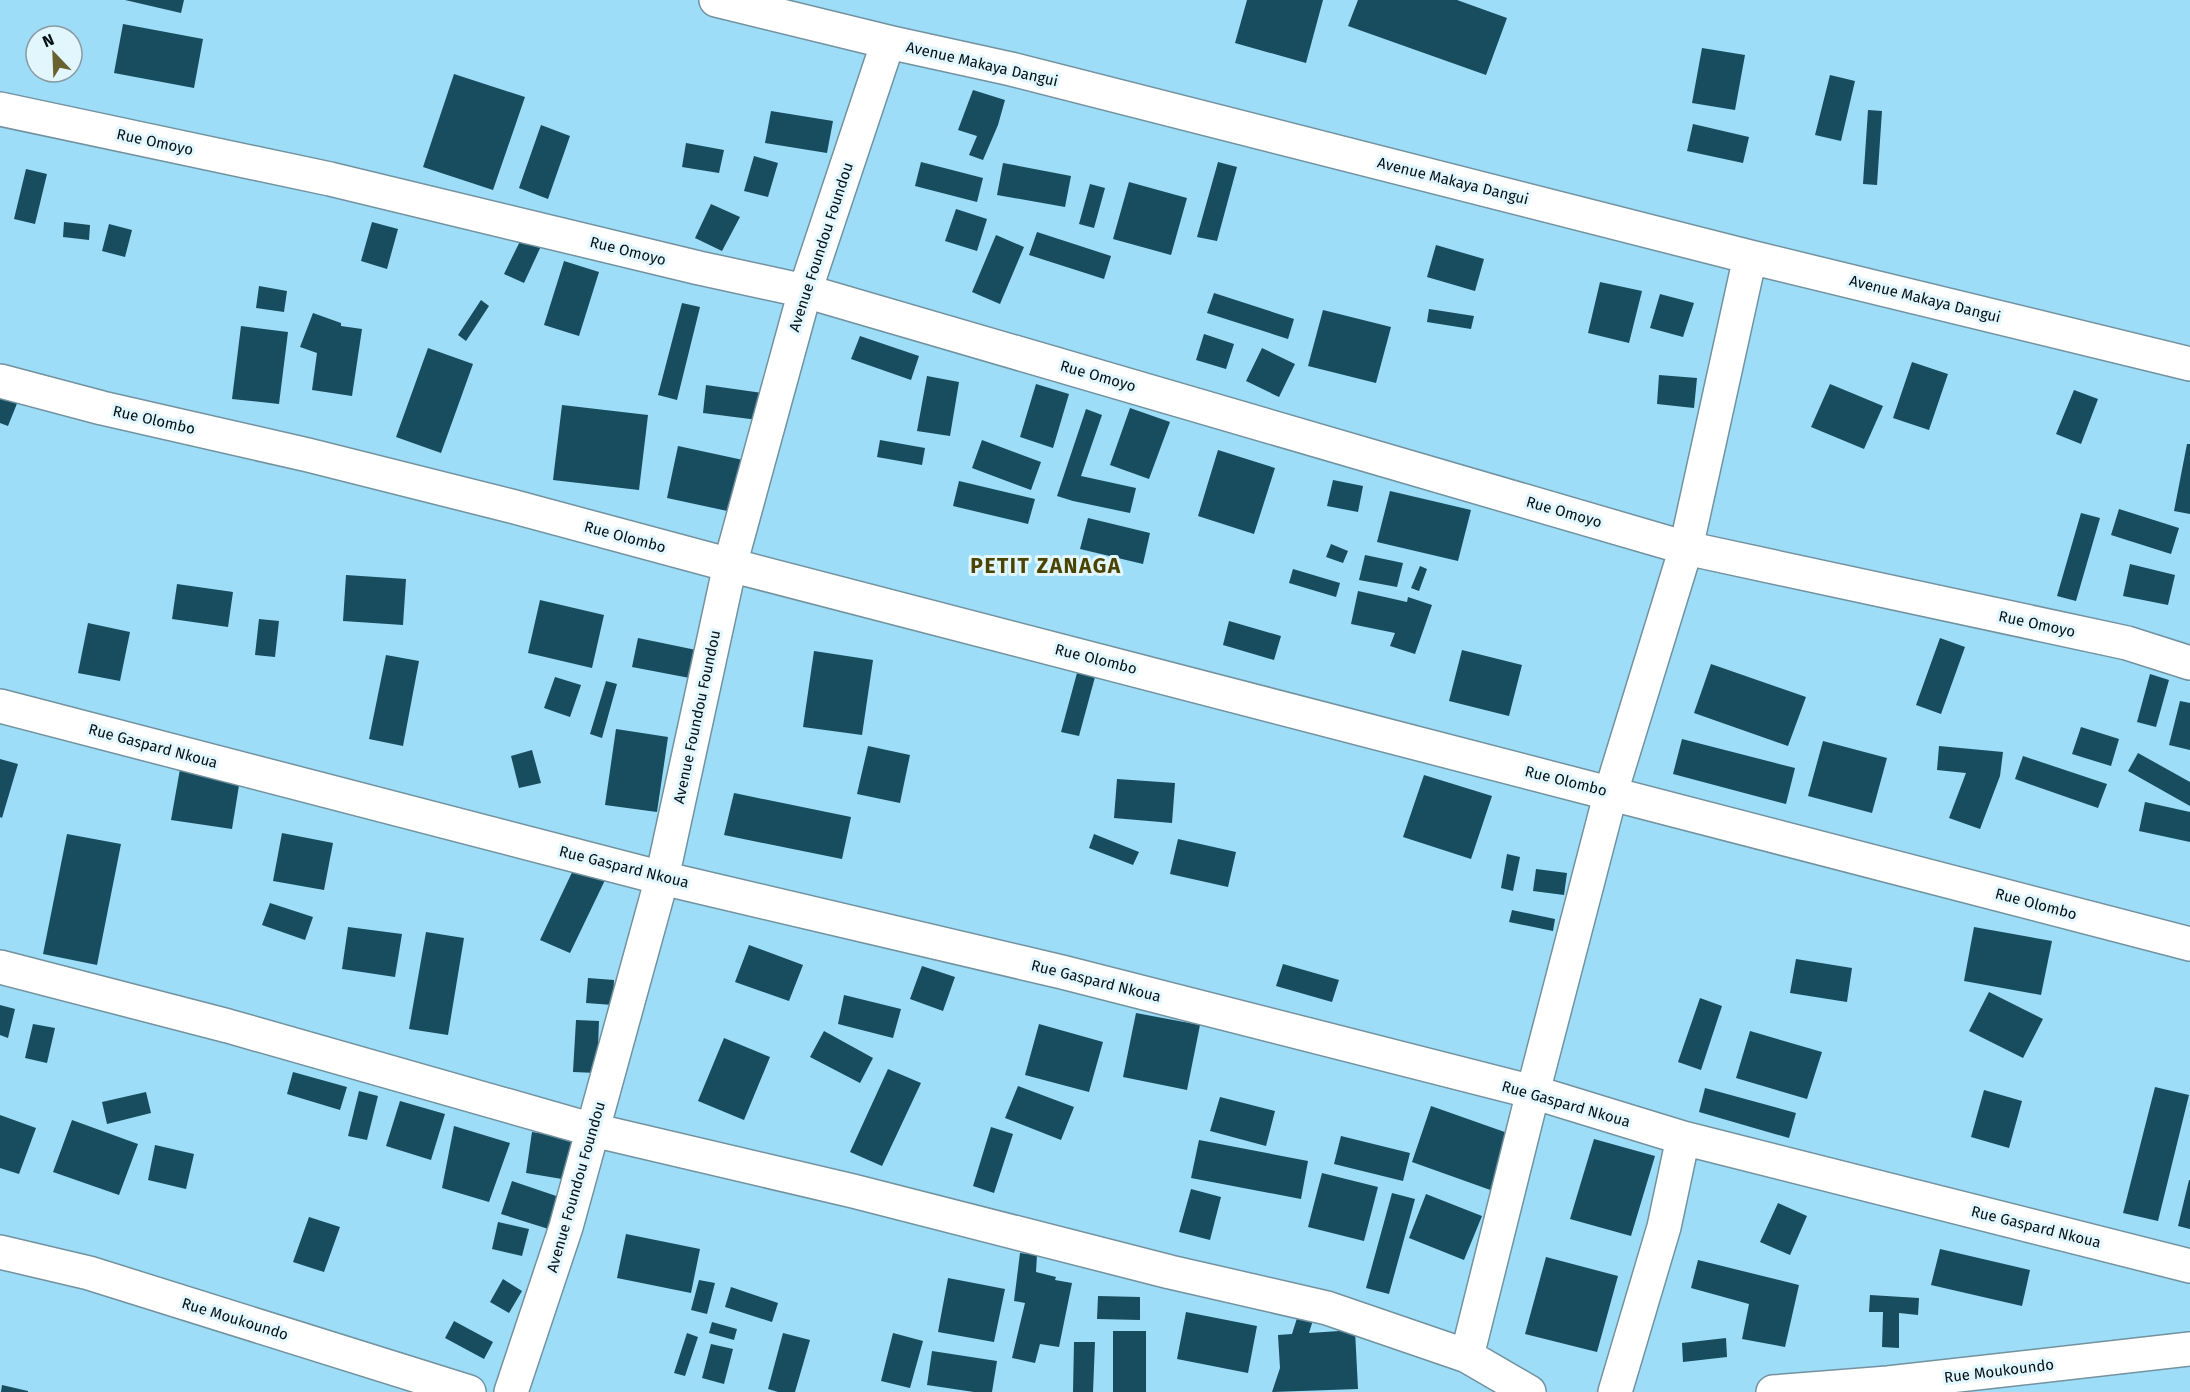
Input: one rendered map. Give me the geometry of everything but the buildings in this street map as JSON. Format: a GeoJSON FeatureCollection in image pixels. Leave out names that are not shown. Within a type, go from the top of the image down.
{"type":"FeatureCollection","features":[{"type":"Feature","properties":{"kind":"street","name":"Avenue Makaya Dangui"},"geometry":{"type":"LineString","coordinates":[[717,0],[888,42],[1011,69],[1750,256],[2190,364]]}},
{"type":"Feature","properties":{"kind":"street","name":"Avenue Foundou Foundou"},"geometry":{"type":"LineString","coordinates":[[511,1392],[566,1227],[662,878],[730,565],[805,291],[888,42]]}},
{"type":"Feature","properties":{"kind":"street","name":"Rue Omoyo"},"geometry":{"type":"LineString","coordinates":[[0,109],[330,179],[699,268],[805,291],[1686,548],[2127,644],[2190,663]]}},
{"type":"Feature","properties":{"kind":"street"},"geometry":{"type":"LineString","coordinates":[[1467,1356],[1611,792],[1686,548],[1750,256]]}},
{"type":"Feature","properties":{"kind":"street","name":"Rue Olombo"},"geometry":{"type":"LineString","coordinates":[[0,381],[102,408],[308,455],[466,495],[2190,944]]}},
{"type":"Feature","properties":{"kind":"street","name":"Rue Gaspard Nkoua"},"geometry":{"type":"LineString","coordinates":[[0,706],[662,878],[1062,972],[1533,1092],[1683,1138],[2190,1266]]}},
{"type":"Feature","properties":{"kind":"street"},"geometry":{"type":"LineString","coordinates":[[0,967],[228,1026],[593,1130],[853,1191],[1170,1272],[1327,1308],[1467,1356],[1529,1392]]}},
{"type":"Feature","properties":{"kind":"street"},"geometry":{"type":"LineString","coordinates":[[1615,1392],[1664,1227],[1683,1138]]}},
{"type":"Feature","properties":{"kind":"street","name":"Rue Moukoundo"},"geometry":{"type":"LineString","coordinates":[[0,1252],[89,1273],[469,1392]]}},
{"type":"Feature","properties":{"kind":"street","name":"Rue Moukoundo"},"geometry":{"type":"LineString","coordinates":[[1773,1392],[1888,1383],[2190,1349]]}},
{"type":"Feature","properties":{"kind":"shaded area"},"geometry":{"type":"Polygon","coordinates":[[[0,0],[2190,0],[2190,1392],[0,1392],[0,0]]]}},
{"type":"Feature","properties":{"kind":"district","name":"PETIT ZANAGA"},"geometry":{"type":"Point","coordinates":[1046,566]}}]}
